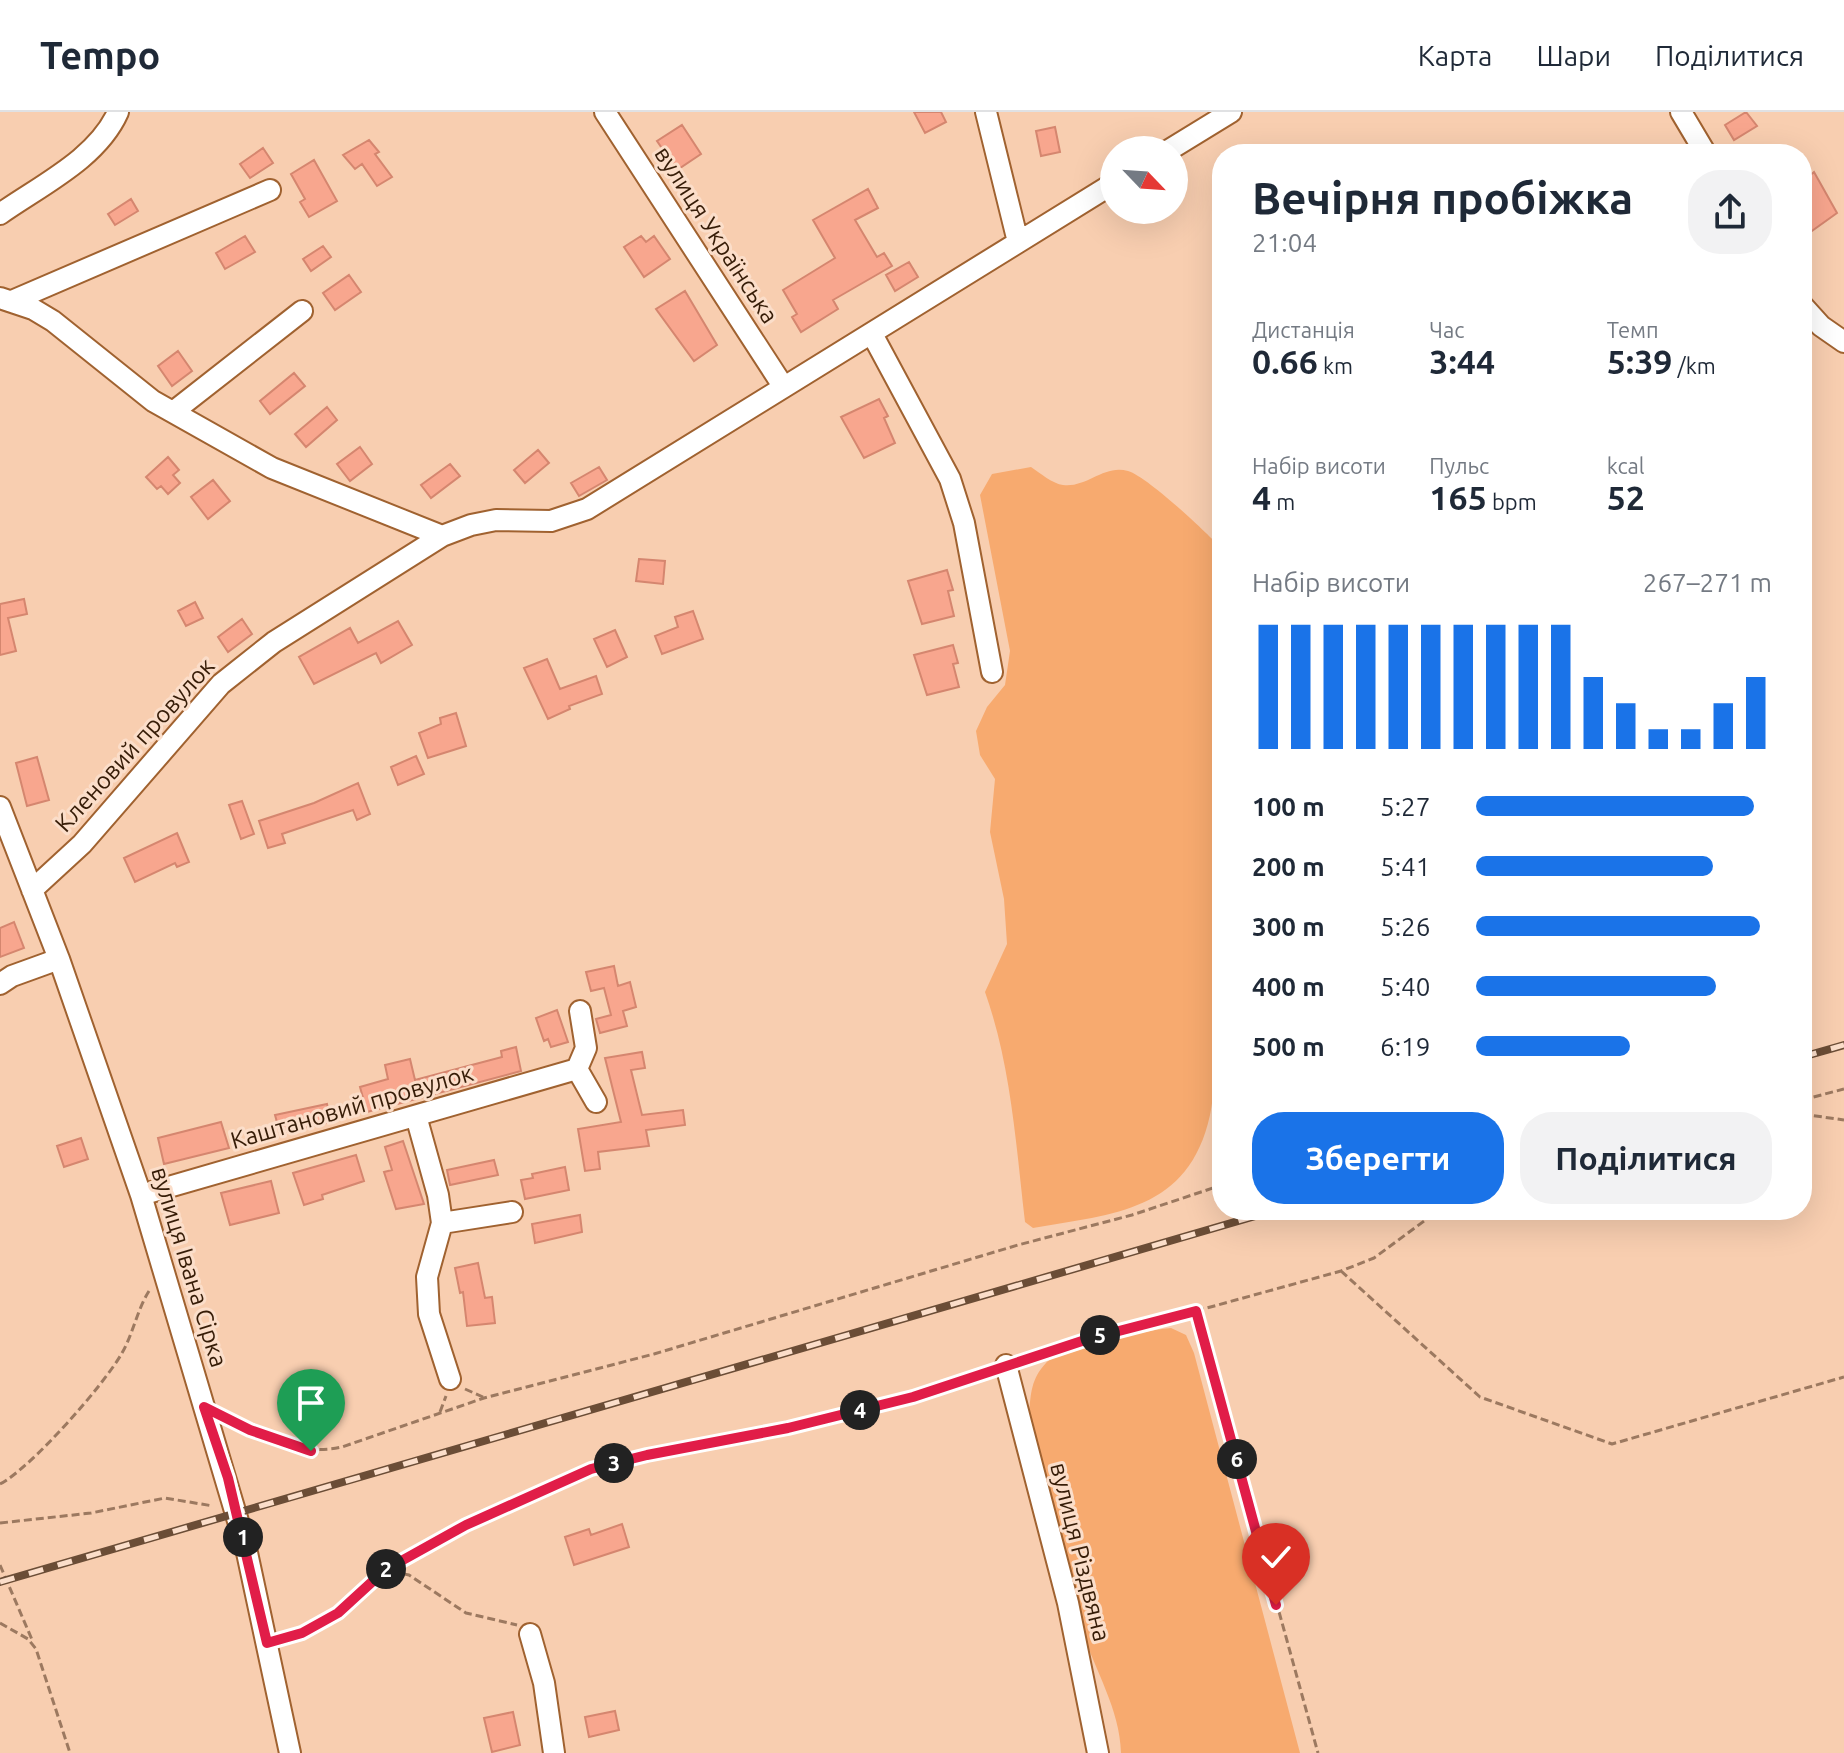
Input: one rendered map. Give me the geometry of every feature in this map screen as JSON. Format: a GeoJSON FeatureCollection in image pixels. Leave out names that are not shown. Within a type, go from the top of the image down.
{"type":"FeatureCollection","features":[{"type":"Feature","properties":{"kind":"street"},"geometry":{"type":"LineString","coordinates":[[0,214],[92,150],[112,126],[118,112]]}},
{"type":"Feature","properties":{"kind":"street","name":"вулиця Українська"},"geometry":{"type":"LineString","coordinates":[[605,112],[783,386]]}},
{"type":"Feature","properties":{"kind":"street"},"geometry":{"type":"LineString","coordinates":[[986,112],[1018,242]]}},
{"type":"Feature","properties":{"kind":"street"},"geometry":{"type":"LineString","coordinates":[[1188,138],[1231,112]]}},
{"type":"Feature","properties":{"kind":"street"},"geometry":{"type":"LineString","coordinates":[[1681,112],[1700,144]]}},
{"type":"Feature","properties":{"kind":"street"},"geometry":{"type":"LineString","coordinates":[[6,300],[270,190]]}},
{"type":"Feature","properties":{"kind":"street","name":"Кленовий провулок"},"geometry":{"type":"LineString","coordinates":[[32,890],[82,844],[221,684],[274,642],[442,536],[496,520],[551,521],[587,509],[1100,192]]}},
{"type":"Feature","properties":{"kind":"street"},"geometry":{"type":"LineString","coordinates":[[6,300],[53,321],[153,401],[272,468],[442,536]]}},
{"type":"Feature","properties":{"kind":"street"},"geometry":{"type":"LineString","coordinates":[[173,412],[302,311]]}},
{"type":"Feature","properties":{"kind":"street"},"geometry":{"type":"LineString","coordinates":[[1812,316],[1844,342]]}},
{"type":"Feature","properties":{"kind":"street"},"geometry":{"type":"LineString","coordinates":[[872,334],[950,479],[964,523],[992,672]]}},
{"type":"Feature","properties":{"kind":"street","name":"вулиця Івана Сірка"},"geometry":{"type":"LineString","coordinates":[[0,807],[59,959],[141,1195],[237,1513],[290,1753]]}},
{"type":"Feature","properties":{"kind":"street"},"geometry":{"type":"LineString","coordinates":[[0,984],[12,976],[59,959]]}},
{"type":"Feature","properties":{"kind":"street"},"geometry":{"type":"LineString","coordinates":[[580,1011],[586,1048],[577,1069],[596,1102]]}},
{"type":"Feature","properties":{"kind":"street","name":"Каштановий провулок"},"geometry":{"type":"LineString","coordinates":[[141,1195],[577,1069]]}},
{"type":"Feature","properties":{"kind":"street"},"geometry":{"type":"LineString","coordinates":[[416,1116],[438,1195],[442,1223],[427,1277],[429,1314],[450,1379]]}},
{"type":"Feature","properties":{"kind":"street"},"geometry":{"type":"LineString","coordinates":[[442,1223],[512,1212]]}},
{"type":"Feature","properties":{"kind":"street","name":"вулиця Різдвяна"},"geometry":{"type":"LineString","coordinates":[[1006,1365],[1068,1603],[1098,1753]]}},
{"type":"Feature","properties":{"kind":"street"},"geometry":{"type":"LineString","coordinates":[[530,1634],[544,1683],[554,1753]]}},
{"type":"Feature","properties":{"kind":"path"},"geometry":{"type":"LineString","coordinates":[[1812,1097],[1844,1089]]}},
{"type":"Feature","properties":{"kind":"path"},"geometry":{"type":"LineString","coordinates":[[1812,1115],[1844,1120]]}},
{"type":"Feature","properties":{"kind":"path"},"geometry":{"type":"LineString","coordinates":[[204,1407],[250,1430],[297,1448],[326,1451],[484,1398],[654,1354],[946,1266],[1132,1215],[1212,1188]]}},
{"type":"Feature","properties":{"kind":"path"},"geometry":{"type":"LineString","coordinates":[[267,1643],[302,1633],[338,1613],[385,1570],[466,1525],[591,1469],[913,1397],[1141,1323],[1341,1271],[1374,1258],[1425,1220]]}},
{"type":"Feature","properties":{"kind":"path"},"geometry":{"type":"LineString","coordinates":[[1341,1271],[1480,1397],[1612,1444],[1844,1377]]}},
{"type":"Feature","properties":{"kind":"path"},"geometry":{"type":"LineString","coordinates":[[0,1484],[19,1471],[102,1385],[123,1351],[146,1296],[164,1272]]}},
{"type":"Feature","properties":{"kind":"path"},"geometry":{"type":"LineString","coordinates":[[1196,1311],[1318,1753]]}},
{"type":"Feature","properties":{"kind":"path"},"geometry":{"type":"LineString","coordinates":[[0,1523],[91,1513],[165,1498],[196,1501],[237,1513]]}},
{"type":"Feature","properties":{"kind":"path"},"geometry":{"type":"LineString","coordinates":[[0,1565],[36,1649],[70,1753]]}},
{"type":"Feature","properties":{"kind":"path"},"geometry":{"type":"LineString","coordinates":[[385,1570],[417,1579],[466,1613],[513,1623],[530,1634]]}},
{"type":"Feature","properties":{"kind":"path"},"geometry":{"type":"LineString","coordinates":[[0,1623],[28,1639],[36,1649]]}},
{"type":"Feature","properties":{"kind":"shaded area"},"geometry":{"type":"Polygon","coordinates":[[[1031,467],[1051,480],[1072,485],[1111,471],[1128,471],[1162,494],[1212,539],[1210,1115],[1200,1147],[1185,1171],[1166,1189],[1144,1202],[1119,1211],[1033,1228],[1025,1222],[1007,1077],[985,992],[1007,944],[1004,899],[990,832],[995,779],[980,755],[976,731],[987,707],[1005,685],[1010,651],[980,495],[992,474],[1031,467]]]}},
{"type":"Feature","properties":{"kind":"shaded area"},"geometry":{"type":"Polygon","coordinates":[[[1171,1328],[1186,1335],[1194,1353],[1300,1753],[1121,1753],[1112,1706],[1082,1630],[1029,1414],[1033,1387],[1046,1363],[1068,1352],[1171,1328]]]}},
{"type":"Feature","properties":{"kind":"building"},"geometry":{"type":"Polygon","coordinates":[[[914,112],[941,112],[946,122],[925,133],[914,112]]]}},
{"type":"Feature","properties":{"kind":"building"},"geometry":{"type":"Polygon","coordinates":[[[1746,112],[1757,126],[1734,140],[1725,125],[1746,112]]]}},
{"type":"Feature","properties":{"kind":"building"},"geometry":{"type":"Polygon","coordinates":[[[682,125],[701,154],[677,170],[657,141],[682,125]]]}},
{"type":"Feature","properties":{"kind":"building"},"geometry":{"type":"Polygon","coordinates":[[[1055,127],[1060,152],[1041,156],[1036,131],[1055,127]]]}},
{"type":"Feature","properties":{"kind":"building"},"geometry":{"type":"Polygon","coordinates":[[[369,140],[392,177],[377,186],[362,164],[355,169],[343,155],[369,140]]]}},
{"type":"Feature","properties":{"kind":"building"},"geometry":{"type":"Polygon","coordinates":[[[263,148],[273,163],[250,178],[240,164],[263,148]]]}},
{"type":"Feature","properties":{"kind":"building"},"geometry":{"type":"Polygon","coordinates":[[[314,160],[337,201],[309,217],[300,202],[305,199],[291,174],[314,160]]]}},
{"type":"Feature","properties":{"kind":"building"},"geometry":{"type":"Polygon","coordinates":[[[1814,172],[1837,213],[1812,231],[1814,172]]]}},
{"type":"Feature","properties":{"kind":"building"},"geometry":{"type":"Polygon","coordinates":[[[868,189],[878,208],[855,220],[877,257],[884,253],[892,266],[833,300],[838,309],[801,332],[792,317],[797,314],[783,290],[835,258],[813,220],[868,189]]]}},
{"type":"Feature","properties":{"kind":"building"},"geometry":{"type":"Polygon","coordinates":[[[131,199],[138,211],[115,225],[108,214],[131,199]]]}},
{"type":"Feature","properties":{"kind":"building"},"geometry":{"type":"Polygon","coordinates":[[[245,236],[255,252],[225,269],[216,253],[245,236]]]}},
{"type":"Feature","properties":{"kind":"building"},"geometry":{"type":"Polygon","coordinates":[[[641,236],[646,242],[654,236],[670,259],[644,277],[624,247],[641,236]]]}},
{"type":"Feature","properties":{"kind":"building"},"geometry":{"type":"Polygon","coordinates":[[[323,246],[331,257],[311,271],[303,259],[323,246]]]}},
{"type":"Feature","properties":{"kind":"building"},"geometry":{"type":"Polygon","coordinates":[[[909,262],[918,277],[895,291],[886,275],[909,262]]]}},
{"type":"Feature","properties":{"kind":"building"},"geometry":{"type":"Polygon","coordinates":[[[349,275],[361,292],[335,310],[323,293],[349,275]]]}},
{"type":"Feature","properties":{"kind":"building"},"geometry":{"type":"Polygon","coordinates":[[[685,291],[717,345],[694,361],[656,309],[685,291]]]}},
{"type":"Feature","properties":{"kind":"building"},"geometry":{"type":"Polygon","coordinates":[[[178,351],[192,371],[172,386],[158,366],[178,351]]]}},
{"type":"Feature","properties":{"kind":"building"},"geometry":{"type":"Polygon","coordinates":[[[294,373],[305,386],[270,414],[260,401],[294,373]]]}},
{"type":"Feature","properties":{"kind":"building"},"geometry":{"type":"Polygon","coordinates":[[[879,399],[888,416],[884,418],[895,443],[864,458],[841,417],[879,399]]]}},
{"type":"Feature","properties":{"kind":"building"},"geometry":{"type":"Polygon","coordinates":[[[327,407],[337,420],[306,447],[295,434],[327,407]]]}},
{"type":"Feature","properties":{"kind":"building"},"geometry":{"type":"Polygon","coordinates":[[[360,447],[372,464],[350,481],[337,464],[360,447]]]}},
{"type":"Feature","properties":{"kind":"building"},"geometry":{"type":"Polygon","coordinates":[[[538,450],[549,463],[525,483],[514,470],[538,450]]]}},
{"type":"Feature","properties":{"kind":"building"},"geometry":{"type":"Polygon","coordinates":[[[168,457],[179,470],[173,475],[180,483],[168,494],[161,486],[157,489],[146,477],[168,457]]]}},
{"type":"Feature","properties":{"kind":"building"},"geometry":{"type":"Polygon","coordinates":[[[450,464],[460,476],[431,498],[421,485],[450,464]]]}},
{"type":"Feature","properties":{"kind":"building"},"geometry":{"type":"Polygon","coordinates":[[[599,467],[607,480],[579,496],[571,483],[599,467]]]}},
{"type":"Feature","properties":{"kind":"building"},"geometry":{"type":"Polygon","coordinates":[[[213,480],[230,501],[208,519],[191,497],[213,480]]]}},
{"type":"Feature","properties":{"kind":"building"},"geometry":{"type":"Polygon","coordinates":[[[639,559],[665,561],[663,584],[636,581],[639,559]]]}},
{"type":"Feature","properties":{"kind":"building"},"geometry":{"type":"Polygon","coordinates":[[[947,570],[953,590],[948,591],[954,616],[922,624],[908,581],[947,570]]]}},
{"type":"Feature","properties":{"kind":"building"},"geometry":{"type":"Polygon","coordinates":[[[24,599],[27,614],[8,618],[16,651],[0,655],[0,604],[24,599]]]}},
{"type":"Feature","properties":{"kind":"building"},"geometry":{"type":"Polygon","coordinates":[[[195,602],[203,618],[186,626],[178,611],[195,602]]]}},
{"type":"Feature","properties":{"kind":"building"},"geometry":{"type":"Polygon","coordinates":[[[693,611],[703,639],[662,654],[655,636],[678,627],[675,617],[693,611]]]}},
{"type":"Feature","properties":{"kind":"building"},"geometry":{"type":"Polygon","coordinates":[[[242,619],[252,634],[228,652],[218,637],[242,619]]]}},
{"type":"Feature","properties":{"kind":"building"},"geometry":{"type":"Polygon","coordinates":[[[398,621],[412,645],[381,663],[376,653],[314,684],[299,657],[350,628],[358,643],[398,621]]]}},
{"type":"Feature","properties":{"kind":"building"},"geometry":{"type":"Polygon","coordinates":[[[615,630],[627,657],[607,667],[594,639],[615,630]]]}},
{"type":"Feature","properties":{"kind":"building"},"geometry":{"type":"Polygon","coordinates":[[[953,645],[958,663],[953,664],[959,687],[927,695],[914,655],[953,645]]]}},
{"type":"Feature","properties":{"kind":"building"},"geometry":{"type":"Polygon","coordinates":[[[547,659],[560,689],[596,676],[602,694],[569,706],[570,709],[548,719],[524,668],[547,659]]]}},
{"type":"Feature","properties":{"kind":"building"},"geometry":{"type":"Polygon","coordinates":[[[456,713],[466,746],[428,758],[419,733],[441,724],[440,718],[456,713]]]}},
{"type":"Feature","properties":{"kind":"building"},"geometry":{"type":"Polygon","coordinates":[[[416,756],[424,774],[398,785],[391,767],[416,756]]]}},
{"type":"Feature","properties":{"kind":"building"},"geometry":{"type":"Polygon","coordinates":[[[37,757],[49,800],[27,806],[16,763],[37,757]]]}},
{"type":"Feature","properties":{"kind":"building"},"geometry":{"type":"Polygon","coordinates":[[[358,783],[370,814],[357,820],[353,810],[282,834],[285,843],[268,848],[259,821],[314,803],[358,783]]]}},
{"type":"Feature","properties":{"kind":"building"},"geometry":{"type":"Polygon","coordinates":[[[242,801],[254,834],[241,839],[229,805],[242,801]]]}},
{"type":"Feature","properties":{"kind":"building"},"geometry":{"type":"Polygon","coordinates":[[[177,833],[189,862],[177,867],[175,863],[135,882],[124,858],[177,833]]]}},
{"type":"Feature","properties":{"kind":"building"},"geometry":{"type":"Polygon","coordinates":[[[14,922],[24,948],[0,957],[0,928],[14,922]]]}},
{"type":"Feature","properties":{"kind":"building"},"geometry":{"type":"Polygon","coordinates":[[[614,966],[618,986],[630,982],[636,1007],[623,1011],[627,1026],[600,1033],[596,1019],[611,1015],[604,988],[591,991],[586,972],[614,966]]]}},
{"type":"Feature","properties":{"kind":"building"},"geometry":{"type":"Polygon","coordinates":[[[557,1010],[568,1042],[551,1047],[548,1039],[544,1041],[536,1018],[557,1010]]]}},
{"type":"Feature","properties":{"kind":"building"},"geometry":{"type":"Polygon","coordinates":[[[516,1047],[521,1071],[367,1112],[360,1087],[388,1079],[385,1065],[410,1059],[415,1080],[502,1057],[501,1051],[516,1047]]]}},
{"type":"Feature","properties":{"kind":"building"},"geometry":{"type":"Polygon","coordinates":[[[642,1052],[645,1068],[631,1070],[642,1115],[683,1110],[685,1125],[646,1130],[649,1146],[598,1152],[600,1169],[585,1171],[578,1129],[621,1122],[605,1058],[642,1052]]]}},
{"type":"Feature","properties":{"kind":"building"},"geometry":{"type":"Polygon","coordinates":[[[327,1104],[331,1122],[280,1133],[275,1115],[327,1104]]]}},
{"type":"Feature","properties":{"kind":"building"},"geometry":{"type":"Polygon","coordinates":[[[221,1122],[229,1148],[164,1164],[158,1138],[221,1122]]]}},
{"type":"Feature","properties":{"kind":"building"},"geometry":{"type":"Polygon","coordinates":[[[81,1138],[88,1159],[64,1167],[57,1146],[81,1138]]]}},
{"type":"Feature","properties":{"kind":"building"},"geometry":{"type":"Polygon","coordinates":[[[403,1141],[424,1204],[396,1209],[384,1172],[392,1170],[385,1147],[403,1141]]]}},
{"type":"Feature","properties":{"kind":"building"},"geometry":{"type":"Polygon","coordinates":[[[356,1155],[364,1181],[322,1195],[323,1199],[304,1205],[293,1173],[356,1155]]]}},
{"type":"Feature","properties":{"kind":"building"},"geometry":{"type":"Polygon","coordinates":[[[494,1160],[498,1175],[450,1185],[447,1170],[494,1160]]]}},
{"type":"Feature","properties":{"kind":"building"},"geometry":{"type":"Polygon","coordinates":[[[565,1167],[569,1190],[525,1199],[521,1180],[533,1178],[532,1174],[565,1167]]]}},
{"type":"Feature","properties":{"kind":"building"},"geometry":{"type":"Polygon","coordinates":[[[271,1181],[279,1213],[230,1225],[221,1193],[271,1181]]]}},
{"type":"Feature","properties":{"kind":"building"},"geometry":{"type":"Polygon","coordinates":[[[580,1215],[582,1232],[535,1243],[532,1224],[580,1215]]]}},
{"type":"Feature","properties":{"kind":"building"},"geometry":{"type":"Polygon","coordinates":[[[478,1263],[485,1298],[492,1297],[495,1323],[467,1326],[463,1292],[460,1293],[455,1268],[478,1263]]]}},
{"type":"Feature","properties":{"kind":"building"},"geometry":{"type":"Polygon","coordinates":[[[622,1524],[629,1547],[574,1565],[565,1537],[589,1529],[591,1535],[622,1524]]]}},
{"type":"Feature","properties":{"kind":"building"},"geometry":{"type":"Polygon","coordinates":[[[615,1711],[619,1730],[589,1737],[585,1717],[615,1711]]]}},
{"type":"Feature","properties":{"kind":"building"},"geometry":{"type":"Polygon","coordinates":[[[513,1712],[520,1745],[492,1752],[484,1718],[513,1712]]]}},
{"type":"Feature","properties":{"kind":"railway"},"geometry":{"type":"LineString","coordinates":[[1812,1054],[1844,1045]]}},
{"type":"Feature","properties":{"kind":"railway"},"geometry":{"type":"LineString","coordinates":[[0,1582],[1242,1220]]}},
{"type":"Feature","properties":{"kind":"route"},"geometry":{"type":"LineString","coordinates":[[311,1451],[250,1430],[204,1407],[228,1478],[267,1643],[302,1633],[338,1613],[385,1570],[466,1525],[591,1469],[788,1428],[913,1397],[1088,1339],[1196,1311],[1276,1605]]}}]}
